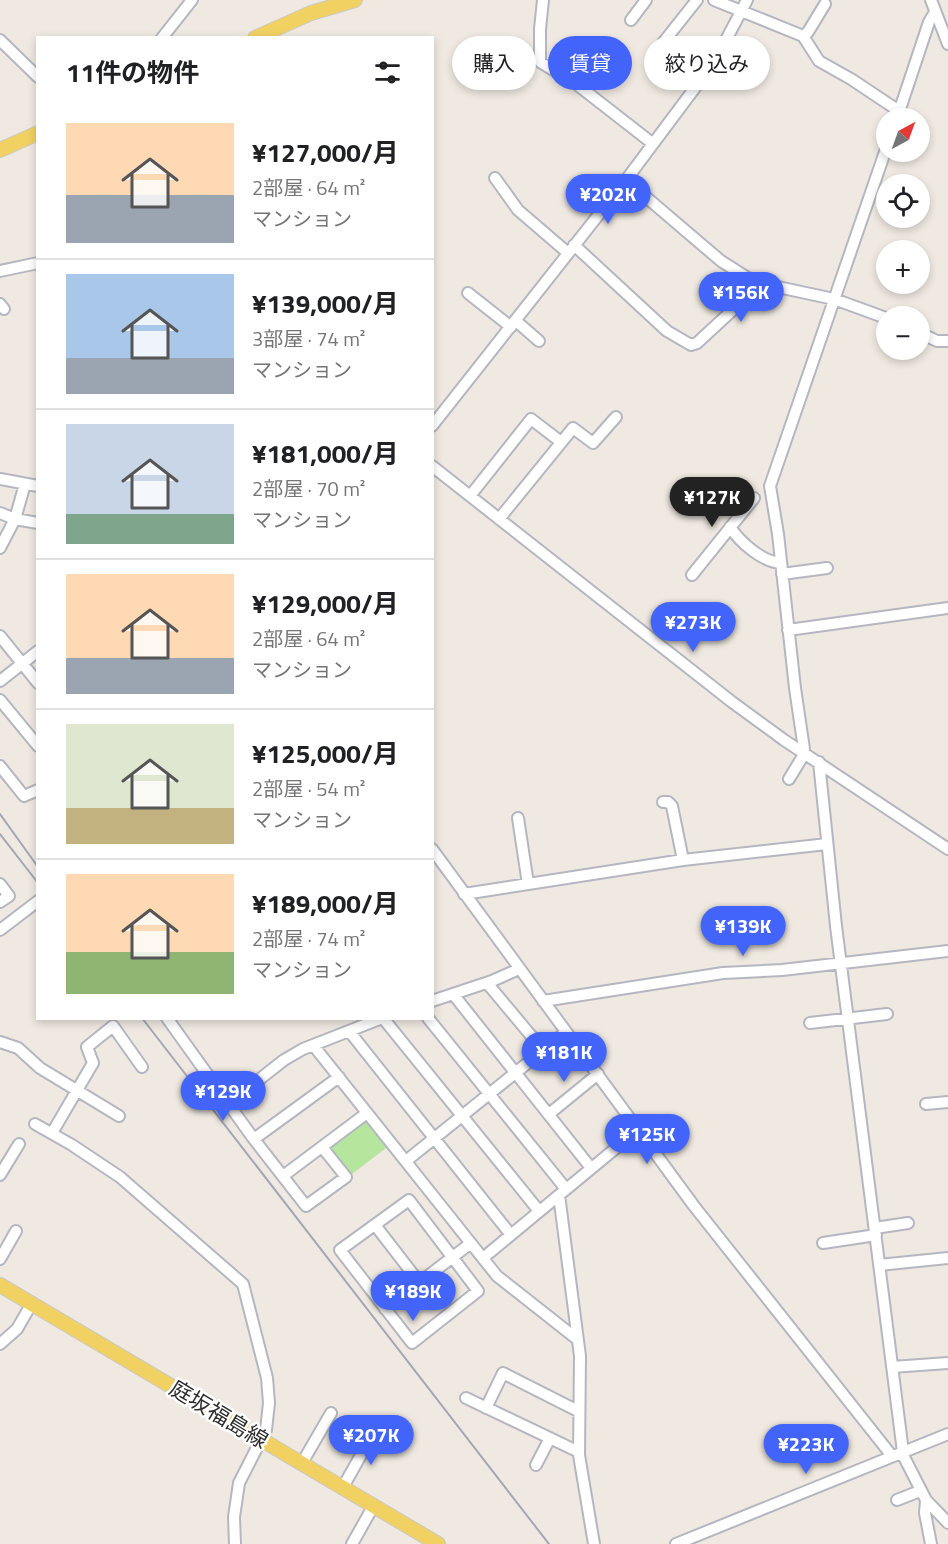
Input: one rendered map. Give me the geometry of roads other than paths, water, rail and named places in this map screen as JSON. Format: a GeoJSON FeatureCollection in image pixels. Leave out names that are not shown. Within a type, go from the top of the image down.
{"type":"FeatureCollection","features":[{"type":"Feature","properties":{"kind":"main road"},"geometry":{"type":"LineString","coordinates":[[259,36],[311,13],[355,0]]}},
{"type":"Feature","properties":{"kind":"main road"},"geometry":{"type":"LineString","coordinates":[[0,150],[36,135]]}},
{"type":"Feature","properties":{"kind":"main road","name":"庭坂福島線"},"geometry":{"type":"LineString","coordinates":[[0,1285],[438,1544]]}},
{"type":"Feature","properties":{"kind":"street"},"geometry":{"type":"LineString","coordinates":[[164,36],[192,0]]}},
{"type":"Feature","properties":{"kind":"street"},"geometry":{"type":"LineString","coordinates":[[543,0],[540,62],[575,83],[652,143]]}},
{"type":"Feature","properties":{"kind":"street"},"geometry":{"type":"LineString","coordinates":[[631,20],[646,0]]}},
{"type":"Feature","properties":{"kind":"street"},"geometry":{"type":"LineString","coordinates":[[668,36],[697,0]]}},
{"type":"Feature","properties":{"kind":"street"},"geometry":{"type":"LineString","coordinates":[[714,0],[803,36],[819,61],[851,79],[889,108]]}},
{"type":"Feature","properties":{"kind":"street"},"geometry":{"type":"LineString","coordinates":[[434,423],[626,180],[715,61],[747,0]]}},
{"type":"Feature","properties":{"kind":"street"},"geometry":{"type":"LineString","coordinates":[[931,0],[948,44]]}},
{"type":"Feature","properties":{"kind":"street"},"geometry":{"type":"LineString","coordinates":[[803,36],[808,32],[825,4]]}},
{"type":"Feature","properties":{"kind":"street"},"geometry":{"type":"LineString","coordinates":[[900,108],[929,22],[935,12]]}},
{"type":"Feature","properties":{"kind":"street"},"geometry":{"type":"LineString","coordinates":[[0,40],[36,75]]}},
{"type":"Feature","properties":{"kind":"street"},"geometry":{"type":"LineString","coordinates":[[789,779],[804,752],[770,486],[771,477],[881,162]]}},
{"type":"Feature","properties":{"kind":"street"},"geometry":{"type":"LineString","coordinates":[[495,178],[518,210],[571,249],[668,331],[691,345],[697,343],[742,303],[753,289],[754,282]]}},
{"type":"Feature","properties":{"kind":"street"},"geometry":{"type":"LineString","coordinates":[[626,180],[721,261],[754,282],[834,299],[876,314]]}},
{"type":"Feature","properties":{"kind":"street"},"geometry":{"type":"LineString","coordinates":[[0,271],[36,263]]}},
{"type":"Feature","properties":{"kind":"street"},"geometry":{"type":"LineString","coordinates":[[468,293],[539,341]]}},
{"type":"Feature","properties":{"kind":"street"},"geometry":{"type":"LineString","coordinates":[[930,338],[937,341],[948,341]]}},
{"type":"Feature","properties":{"kind":"street"},"geometry":{"type":"LineString","coordinates":[[499,519],[573,428],[593,443],[615,417]]}},
{"type":"Feature","properties":{"kind":"street"},"geometry":{"type":"LineString","coordinates":[[470,496],[531,419],[561,442]]}},
{"type":"Feature","properties":{"kind":"street"},"geometry":{"type":"LineString","coordinates":[[434,468],[761,724],[948,849]]}},
{"type":"Feature","properties":{"kind":"street"},"geometry":{"type":"LineString","coordinates":[[0,479],[36,486]]}},
{"type":"Feature","properties":{"kind":"street"},"geometry":{"type":"LineString","coordinates":[[0,548],[15,519],[25,484]]}},
{"type":"Feature","properties":{"kind":"street"},"geometry":{"type":"LineString","coordinates":[[692,575],[754,498]]}},
{"type":"Feature","properties":{"kind":"street"},"geometry":{"type":"LineString","coordinates":[[0,513],[15,519],[36,523]]}},
{"type":"Feature","properties":{"kind":"street"},"geometry":{"type":"LineString","coordinates":[[730,527],[742,541],[782,569],[827,568]]}},
{"type":"Feature","properties":{"kind":"street"},"geometry":{"type":"LineString","coordinates":[[788,630],[948,608]]}},
{"type":"Feature","properties":{"kind":"street"},"geometry":{"type":"LineString","coordinates":[[0,636],[36,681]]}},
{"type":"Feature","properties":{"kind":"street"},"geometry":{"type":"LineString","coordinates":[[0,681],[36,652]]}},
{"type":"Feature","properties":{"kind":"street"},"geometry":{"type":"LineString","coordinates":[[0,699],[36,744]]}},
{"type":"Feature","properties":{"kind":"street"},"geometry":{"type":"LineString","coordinates":[[819,762],[841,963],[892,1368],[899,1454]]}},
{"type":"Feature","properties":{"kind":"street"},"geometry":{"type":"LineString","coordinates":[[0,766],[24,796],[36,790]]}},
{"type":"Feature","properties":{"kind":"street"},"geometry":{"type":"LineString","coordinates":[[663,802],[669,802],[672,806],[683,860]]}},
{"type":"Feature","properties":{"kind":"street"},"geometry":{"type":"LineString","coordinates":[[518,818],[528,884]]}},
{"type":"Feature","properties":{"kind":"street"},"geometry":{"type":"LineString","coordinates":[[464,894],[683,860],[827,844]]}},
{"type":"Feature","properties":{"kind":"street"},"geometry":{"type":"LineString","coordinates":[[434,852],[694,1206],[899,1454],[923,1496],[948,1523]]}},
{"type":"Feature","properties":{"kind":"street"},"geometry":{"type":"LineString","coordinates":[[0,884],[9,896],[0,903]]}},
{"type":"Feature","properties":{"kind":"street"},"geometry":{"type":"LineString","coordinates":[[0,930],[36,903]]}},
{"type":"Feature","properties":{"kind":"street"},"geometry":{"type":"LineString","coordinates":[[543,1001],[723,973],[782,970],[948,951]]}},
{"type":"Feature","properties":{"kind":"street"},"geometry":{"type":"LineString","coordinates":[[434,1000],[519,969]]}},
{"type":"Feature","properties":{"kind":"street"},"geometry":{"type":"LineString","coordinates":[[487,982],[543,1050]]}},
{"type":"Feature","properties":{"kind":"street"},"geometry":{"type":"LineString","coordinates":[[453,994],[591,1168]]}},
{"type":"Feature","properties":{"kind":"street"},"geometry":{"type":"LineString","coordinates":[[810,1023],[887,1014]]}},
{"type":"Feature","properties":{"kind":"street"},"geometry":{"type":"LineString","coordinates":[[228,1104],[284,1060],[314,1045],[377,1020]]}},
{"type":"Feature","properties":{"kind":"street"},"geometry":{"type":"LineString","coordinates":[[384,1020],[539,1211]]}},
{"type":"Feature","properties":{"kind":"street"},"geometry":{"type":"LineString","coordinates":[[430,1020],[563,1192],[580,1356],[579,1452],[594,1544]]}},
{"type":"Feature","properties":{"kind":"street"},"geometry":{"type":"LineString","coordinates":[[173,1021],[228,1104],[306,1206],[346,1177],[322,1147]]}},
{"type":"Feature","properties":{"kind":"street"},"geometry":{"type":"LineString","coordinates":[[52,1133],[93,1063],[87,1047],[113,1026],[142,1067]]}},
{"type":"Feature","properties":{"kind":"street"},"geometry":{"type":"LineString","coordinates":[[349,1031],[511,1234]]}},
{"type":"Feature","properties":{"kind":"street"},"geometry":{"type":"LineString","coordinates":[[406,1161],[566,1032]]}},
{"type":"Feature","properties":{"kind":"street"},"geometry":{"type":"LineString","coordinates":[[0,1042],[18,1048],[40,1068],[119,1116]]}},
{"type":"Feature","properties":{"kind":"street"},"geometry":{"type":"LineString","coordinates":[[314,1045],[503,1282],[577,1339]]}},
{"type":"Feature","properties":{"kind":"street"},"geometry":{"type":"LineString","coordinates":[[549,1114],[598,1074]]}},
{"type":"Feature","properties":{"kind":"street"},"geometry":{"type":"LineString","coordinates":[[254,1139],[339,1077]]}},
{"type":"Feature","properties":{"kind":"street"},"geometry":{"type":"LineString","coordinates":[[926,1104],[948,1102]]}},
{"type":"Feature","properties":{"kind":"street"},"geometry":{"type":"LineString","coordinates":[[283,1176],[367,1113]]}},
{"type":"Feature","properties":{"kind":"street"},"geometry":{"type":"LineString","coordinates":[[35,1124],[120,1177],[243,1284],[267,1378],[268,1403],[267,1430],[239,1483],[234,1517],[236,1544]]}},
{"type":"Feature","properties":{"kind":"street"},"geometry":{"type":"LineString","coordinates":[[483,1258],[639,1129]]}},
{"type":"Feature","properties":{"kind":"street"},"geometry":{"type":"LineString","coordinates":[[0,1175],[19,1144]]}},
{"type":"Feature","properties":{"kind":"street"},"geometry":{"type":"LineString","coordinates":[[409,1200],[478,1291],[412,1343],[340,1250],[375,1225],[409,1200]]}},
{"type":"Feature","properties":{"kind":"street"},"geometry":{"type":"LineString","coordinates":[[823,1243],[908,1223]]}},
{"type":"Feature","properties":{"kind":"street"},"geometry":{"type":"LineString","coordinates":[[375,1225],[419,1282]]}},
{"type":"Feature","properties":{"kind":"street"},"geometry":{"type":"LineString","coordinates":[[0,1260],[16,1231]]}},
{"type":"Feature","properties":{"kind":"street"},"geometry":{"type":"LineString","coordinates":[[385,1309],[471,1243]]}},
{"type":"Feature","properties":{"kind":"street"},"geometry":{"type":"LineString","coordinates":[[879,1265],[948,1258]]}},
{"type":"Feature","properties":{"kind":"street"},"geometry":{"type":"LineString","coordinates":[[0,1344],[17,1329],[32,1303]]}},
{"type":"Feature","properties":{"kind":"street"},"geometry":{"type":"LineString","coordinates":[[892,1368],[948,1363]]}},
{"type":"Feature","properties":{"kind":"street"},"geometry":{"type":"LineString","coordinates":[[486,1408],[503,1373],[578,1411]]}},
{"type":"Feature","properties":{"kind":"street"},"geometry":{"type":"LineString","coordinates":[[466,1398],[579,1452]]}},
{"type":"Feature","properties":{"kind":"street"},"geometry":{"type":"LineString","coordinates":[[302,1464],[331,1413]]}},
{"type":"Feature","properties":{"kind":"street"},"geometry":{"type":"LineString","coordinates":[[343,1487],[375,1430]]}},
{"type":"Feature","properties":{"kind":"street"},"geometry":{"type":"LineString","coordinates":[[676,1544],[704,1539],[948,1434]]}},
{"type":"Feature","properties":{"kind":"street"},"geometry":{"type":"LineString","coordinates":[[536,1465],[550,1438]]}},
{"type":"Feature","properties":{"kind":"street"},"geometry":{"type":"LineString","coordinates":[[897,1500],[923,1496]]}},
{"type":"Feature","properties":{"kind":"street"},"geometry":{"type":"LineString","coordinates":[[923,1496],[931,1544]]}},
{"type":"Feature","properties":{"kind":"street"},"geometry":{"type":"LineString","coordinates":[[352,1544],[374,1506]]}},
{"type":"Feature","properties":{"kind":"railway"},"geometry":{"type":"LineString","coordinates":[[0,814],[36,864]]}},
{"type":"Feature","properties":{"kind":"railway"},"geometry":{"type":"LineString","coordinates":[[0,834],[36,880]]}},
{"type":"Feature","properties":{"kind":"railway"},"geometry":{"type":"LineString","coordinates":[[144,1020],[549,1544]]}}]}
